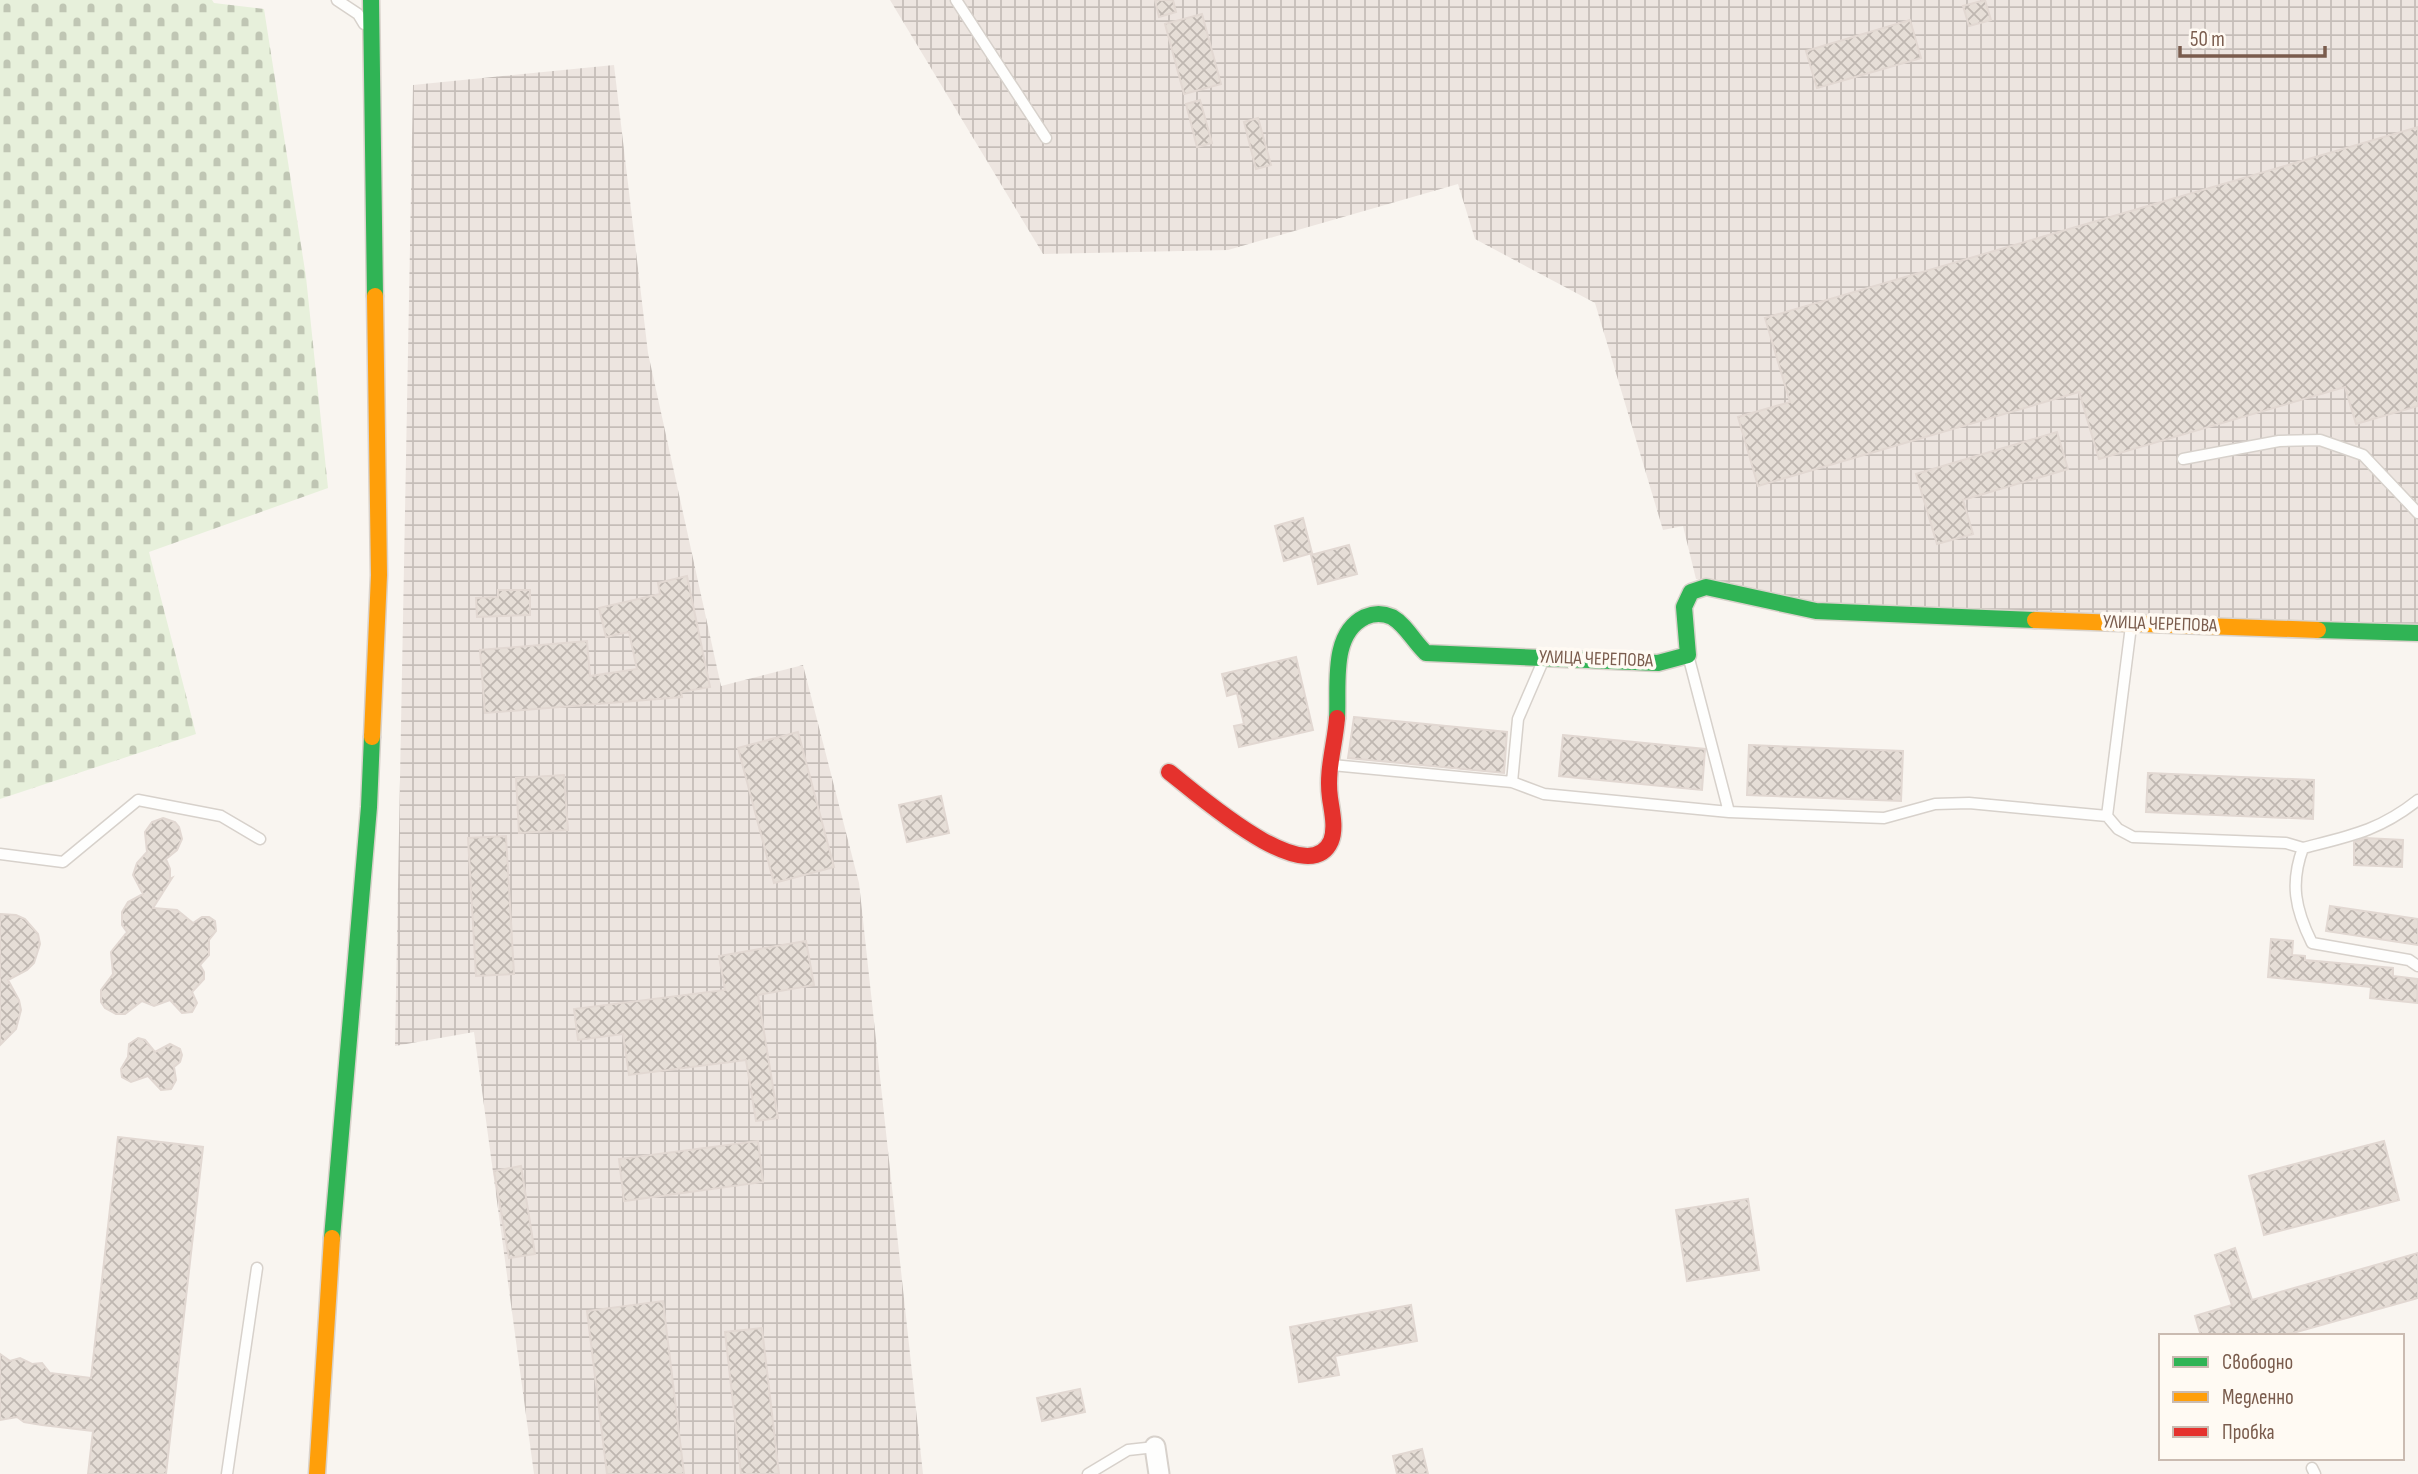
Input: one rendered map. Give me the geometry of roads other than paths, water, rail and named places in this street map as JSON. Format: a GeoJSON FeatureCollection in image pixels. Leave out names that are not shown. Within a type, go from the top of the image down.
{"type":"FeatureCollection","features":[{"type":"Feature","properties":{"kind":"street"},"geometry":{"type":"LineString","coordinates":[[317,1474],[337,1165],[369,807],[379,575],[371,0]]}},
{"type":"Feature","properties":{"kind":"street","name":"УЛИЦА ЧЕРЕПОВА"},"geometry":{"type":"LineString","coordinates":[[1169,772],[1258,837],[1288,853],[1304,857],[1317,855],[1329,846],[1333,832],[1329,765],[1337,721],[1340,654],[1343,637],[1352,623],[1369,615],[1384,614],[1400,622],[1415,644],[1426,653],[1658,663],[1688,655],[1684,607],[1691,592],[1706,587],[1816,611],[2418,633]]}},
{"type":"Feature","properties":{"kind":"street"},"geometry":{"type":"LineString","coordinates":[[1155,1447],[1158,1474]]}},
{"type":"Feature","properties":{"kind":"lane"},"geometry":{"type":"LineString","coordinates":[[337,0],[358,14],[372,37]]}},
{"type":"Feature","properties":{"kind":"lane"},"geometry":{"type":"LineString","coordinates":[[956,0],[1046,138]]}},
{"type":"Feature","properties":{"kind":"lane"},"geometry":{"type":"LineString","coordinates":[[2183,459],[2279,441],[2320,440],[2363,455],[2418,513]]}},
{"type":"Feature","properties":{"kind":"lane"},"geometry":{"type":"LineString","coordinates":[[2107,816],[2132,623]]}},
{"type":"Feature","properties":{"kind":"lane"},"geometry":{"type":"LineString","coordinates":[[1688,655],[1729,812]]}},
{"type":"Feature","properties":{"kind":"lane"},"geometry":{"type":"LineString","coordinates":[[1512,782],[1518,719],[1545,658]]}},
{"type":"Feature","properties":{"kind":"lane"},"geometry":{"type":"LineString","coordinates":[[1329,765],[1512,782],[1544,794],[1729,812],[1884,818],[1935,804],[1969,803],[2107,816],[2118,829],[2133,837],[2286,843],[2303,848],[2367,832],[2402,813],[2418,800]]}},
{"type":"Feature","properties":{"kind":"lane"},"geometry":{"type":"LineString","coordinates":[[0,854],[63,862],[138,800],[221,817],[260,839]]}},
{"type":"Feature","properties":{"kind":"lane"},"geometry":{"type":"LineString","coordinates":[[2303,848],[2296,867],[2296,904],[2312,943],[2409,960],[2418,966]]}},
{"type":"Feature","properties":{"kind":"lane"},"geometry":{"type":"LineString","coordinates":[[228,1474],[257,1268]]}},
{"type":"Feature","properties":{"kind":"lane"},"geometry":{"type":"LineString","coordinates":[[1088,1474],[1128,1450],[1155,1447]]}}]}
